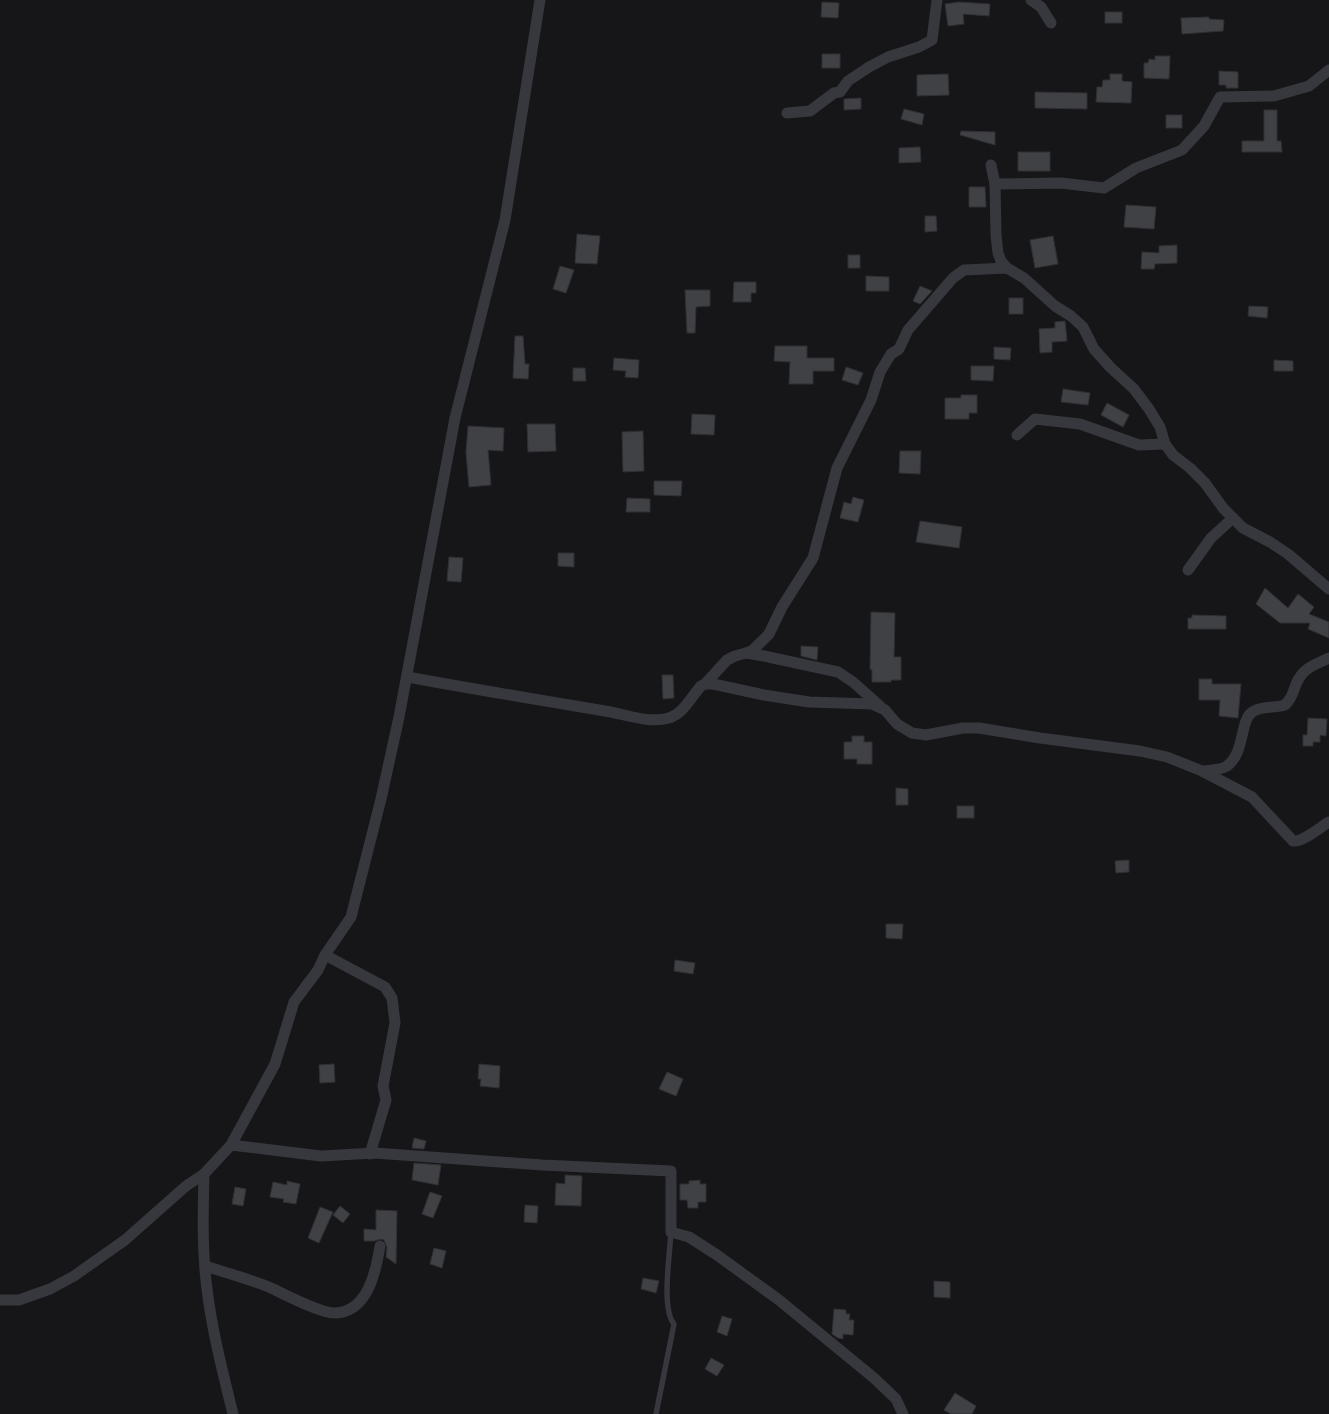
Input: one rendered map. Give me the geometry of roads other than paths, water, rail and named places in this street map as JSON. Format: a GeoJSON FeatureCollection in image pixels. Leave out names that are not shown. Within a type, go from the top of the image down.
{"type":"FeatureCollection","features":[{"type":"Feature","properties":{"kind":"street"},"geometry":{"type":"LineString","coordinates":[[0,1300],[19,1300],[50,1289],[74,1276],[125,1240],[186,1186],[204,1174],[231,1146],[275,1064],[294,1002],[318,970],[325,955],[351,917],[381,799],[407,677],[455,418],[505,220],[540,0]]}},
{"type":"Feature","properties":{"kind":"street"},"geometry":{"type":"LineString","coordinates":[[787,113],[810,111],[834,94],[840,92],[848,80],[869,67],[888,57],[919,47],[932,40],[937,0]]}},
{"type":"Feature","properties":{"kind":"street"},"geometry":{"type":"LineString","coordinates":[[1031,0],[1035,5],[1041,7],[1050,23]]}},
{"type":"Feature","properties":{"kind":"street"},"geometry":{"type":"LineString","coordinates":[[995,184],[1061,183],[1104,188],[1136,168],[1182,150],[1204,126],[1220,97],[1274,96],[1309,86],[1329,70]]}},
{"type":"Feature","properties":{"kind":"street"},"geometry":{"type":"LineString","coordinates":[[991,165],[995,184],[998,253],[1001,261],[1007,268],[1024,278],[1055,306],[1071,316],[1083,327],[1094,350],[1110,368],[1134,389],[1149,409],[1160,427],[1165,444],[1173,455],[1205,483],[1223,508],[1243,528],[1288,554],[1329,589]]}},
{"type":"Feature","properties":{"kind":"street"},"geometry":{"type":"LineString","coordinates":[[407,677],[506,696],[643,718],[660,719],[670,717],[679,712],[727,660],[753,650],[769,634],[782,607],[813,558],[837,468],[871,400],[880,372],[891,354],[899,349],[908,330],[953,278],[964,270],[1007,268]]}},
{"type":"Feature","properties":{"kind":"street"},"geometry":{"type":"LineString","coordinates":[[1017,435],[1035,419],[1080,424],[1139,445],[1165,444]]}},
{"type":"Feature","properties":{"kind":"street"},"geometry":{"type":"LineString","coordinates":[[1188,570],[1210,538],[1233,518]]}},
{"type":"Feature","properties":{"kind":"street"},"geometry":{"type":"LineString","coordinates":[[746,653],[838,672],[853,682],[885,710],[897,724],[912,733],[926,735],[963,728],[980,728],[1031,737],[1140,751],[1167,757],[1202,771],[1252,797],[1293,841],[1298,842],[1329,822]]}},
{"type":"Feature","properties":{"kind":"street"},"geometry":{"type":"LineString","coordinates":[[1202,771],[1218,769],[1228,765],[1240,747],[1246,718],[1254,711],[1285,705],[1295,692],[1299,678],[1308,668],[1329,658]]}},
{"type":"Feature","properties":{"kind":"street"},"geometry":{"type":"LineString","coordinates":[[705,684],[713,684],[764,696],[809,702],[872,704],[885,710]]}},
{"type":"Feature","properties":{"kind":"street"},"geometry":{"type":"LineString","coordinates":[[325,955],[384,987],[392,998],[395,1023],[383,1086],[386,1100],[370,1154]]}},
{"type":"Feature","properties":{"kind":"street"},"geometry":{"type":"LineString","coordinates":[[231,1146],[321,1156],[370,1154],[672,1171],[671,1232],[689,1237],[779,1300],[874,1378],[896,1399],[903,1414]]}},
{"type":"Feature","properties":{"kind":"street"},"geometry":{"type":"LineString","coordinates":[[204,1174],[203,1232],[206,1288],[214,1335],[233,1414]]}},
{"type":"Feature","properties":{"kind":"street"},"geometry":{"type":"LineString","coordinates":[[205,1266],[264,1285],[314,1307],[335,1313],[352,1308],[369,1290],[376,1270],[380,1246]]}},
{"type":"Feature","properties":{"kind":"lane"},"geometry":{"type":"LineString","coordinates":[[656,1414],[674,1324],[670,1319],[667,1297],[671,1232]]}}]}
